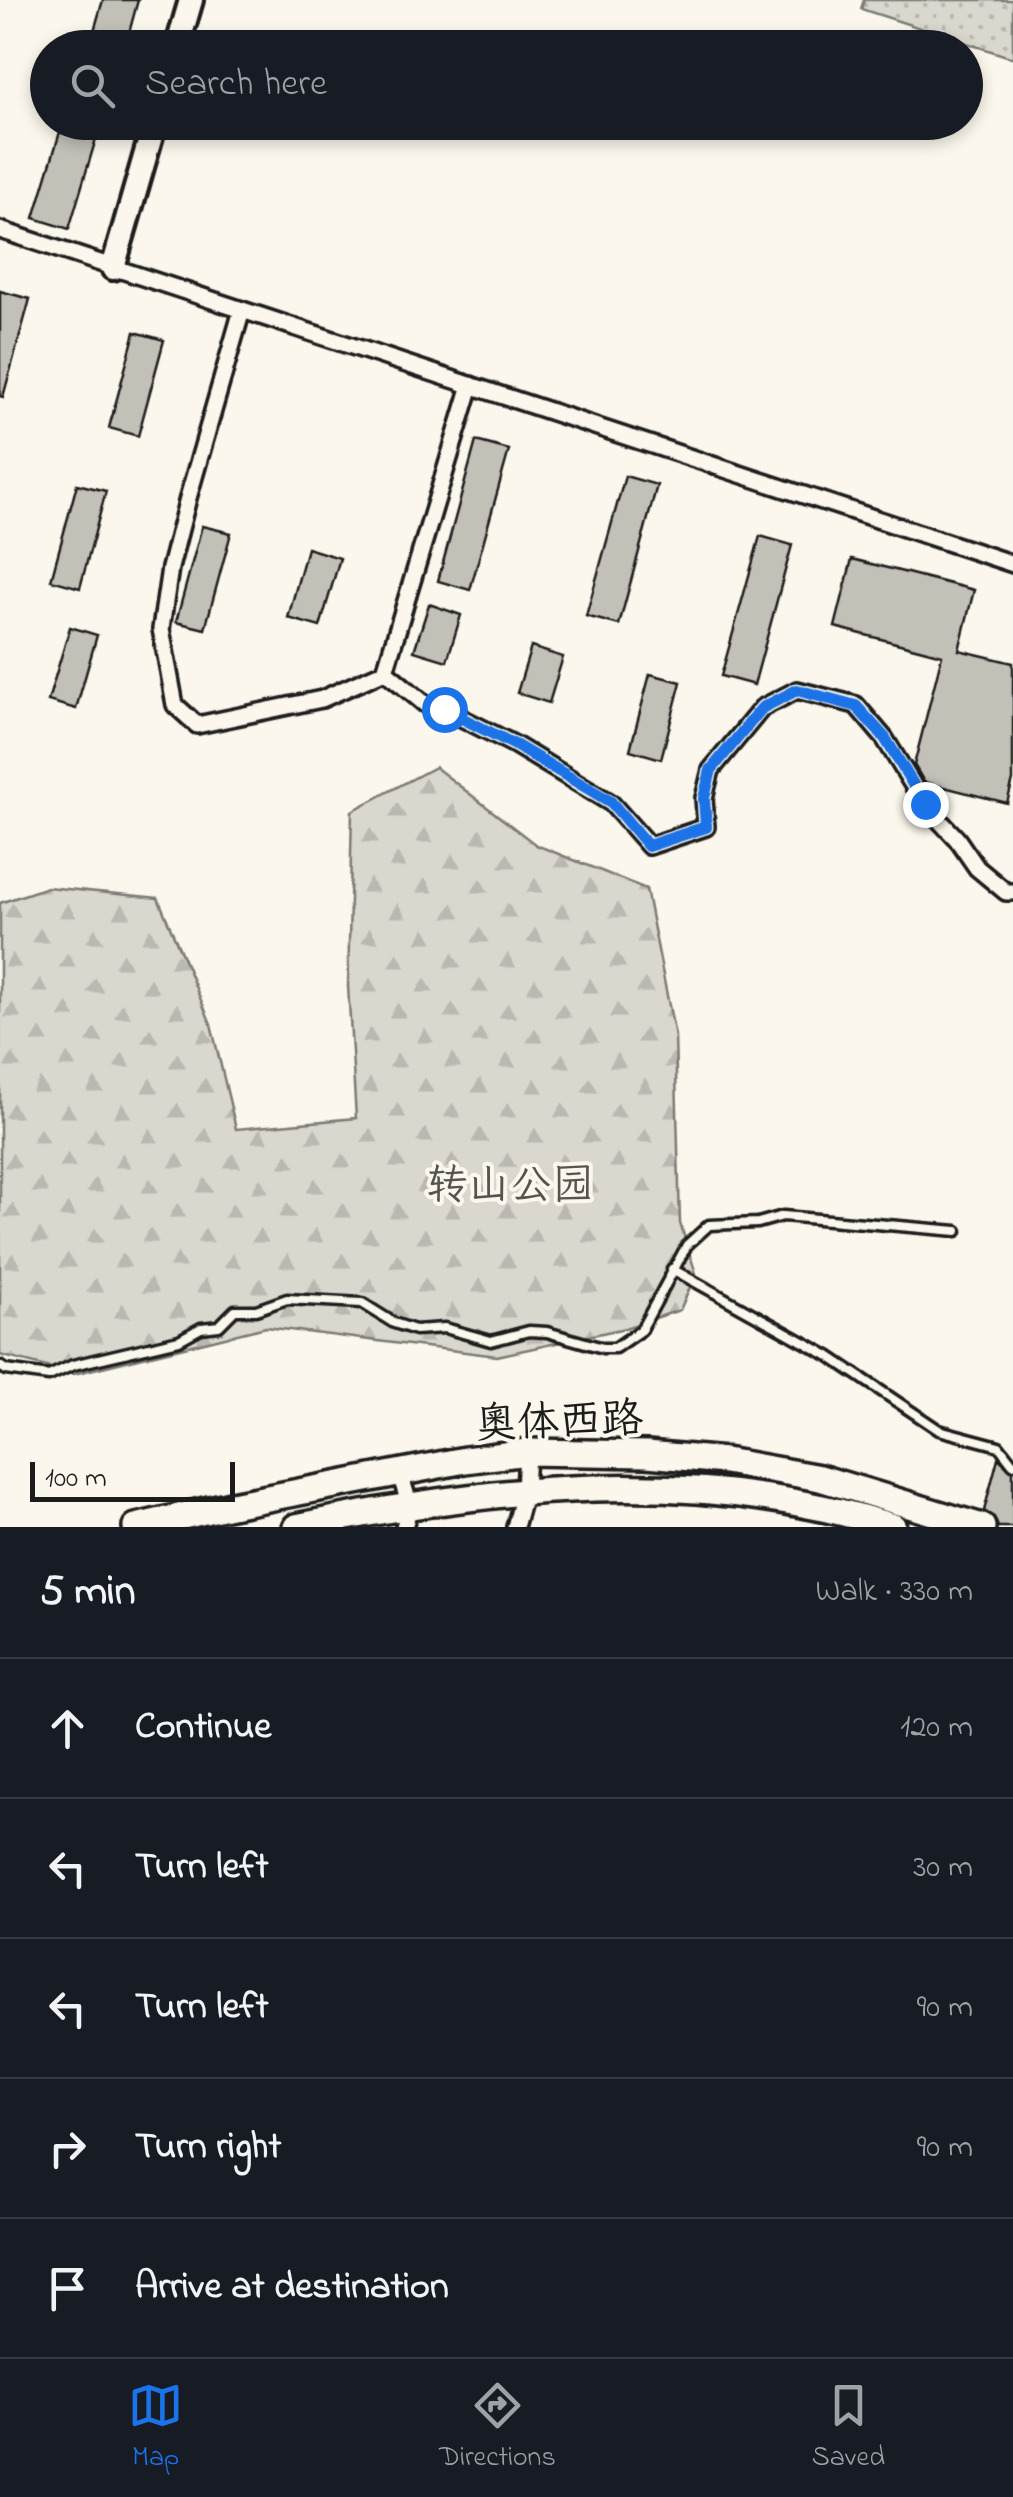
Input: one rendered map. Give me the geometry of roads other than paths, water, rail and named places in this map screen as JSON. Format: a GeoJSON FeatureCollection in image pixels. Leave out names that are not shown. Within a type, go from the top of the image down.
{"type":"FeatureCollection","features":[{"type":"Feature","properties":{"kind":"main road","name":"奥体西路"},"geometry":{"type":"LineString","coordinates":[[136,1527],[465,1460],[526,1452],[725,1460],[820,1478],[982,1527]]}},
{"type":"Feature","properties":{"kind":"main road","name":"奥体西路"},"geometry":{"type":"LineString","coordinates":[[296,1527],[407,1517],[472,1495],[608,1486],[700,1489],[795,1503],[893,1527]]}},
{"type":"Feature","properties":{"kind":"street"},"geometry":{"type":"LineString","coordinates":[[182,30],[191,0]]}},
{"type":"Feature","properties":{"kind":"street"},"geometry":{"type":"LineString","coordinates":[[113,268],[150,140]]}},
{"type":"Feature","properties":{"kind":"street"},"geometry":{"type":"LineString","coordinates":[[0,230],[1013,564]]}},
{"type":"Feature","properties":{"kind":"street"},"geometry":{"type":"LineString","coordinates":[[242,310],[170,568],[161,630],[175,704],[197,725],[322,699],[385,670],[471,385]]}},
{"type":"Feature","properties":{"kind":"street"},"geometry":{"type":"LineString","coordinates":[[385,670],[425,704],[444,709],[515,745],[611,802],[648,846],[706,827],[704,798],[711,770],[762,708],[797,690],[856,706],[885,738],[925,804],[977,868],[1006,892],[1013,892]]}},
{"type":"Feature","properties":{"kind":"street"},"geometry":{"type":"LineString","coordinates":[[514,1527],[524,1491],[526,1452]]}},
{"type":"Feature","properties":{"kind":"street"},"geometry":{"type":"LineString","coordinates":[[400,1474],[407,1517]]}},
{"type":"Feature","properties":{"kind":"lane"},"geometry":{"type":"LineString","coordinates":[[0,1366],[49,1376],[73,1365],[179,1340],[201,1328],[218,1326],[234,1310],[256,1310],[287,1299],[362,1304],[416,1330],[445,1328],[491,1341],[529,1331],[546,1332],[616,1348],[640,1330],[687,1245],[709,1226],[758,1223],[783,1216],[957,1230]]}},
{"type":"Feature","properties":{"kind":"lane"},"geometry":{"type":"LineString","coordinates":[[672,1269],[829,1356],[939,1430],[999,1446],[1013,1464]]}},
{"type":"Feature","properties":{"kind":"park label","name":"转山公园"},"geometry":{"type":"Point","coordinates":[510,1183]}}]}
